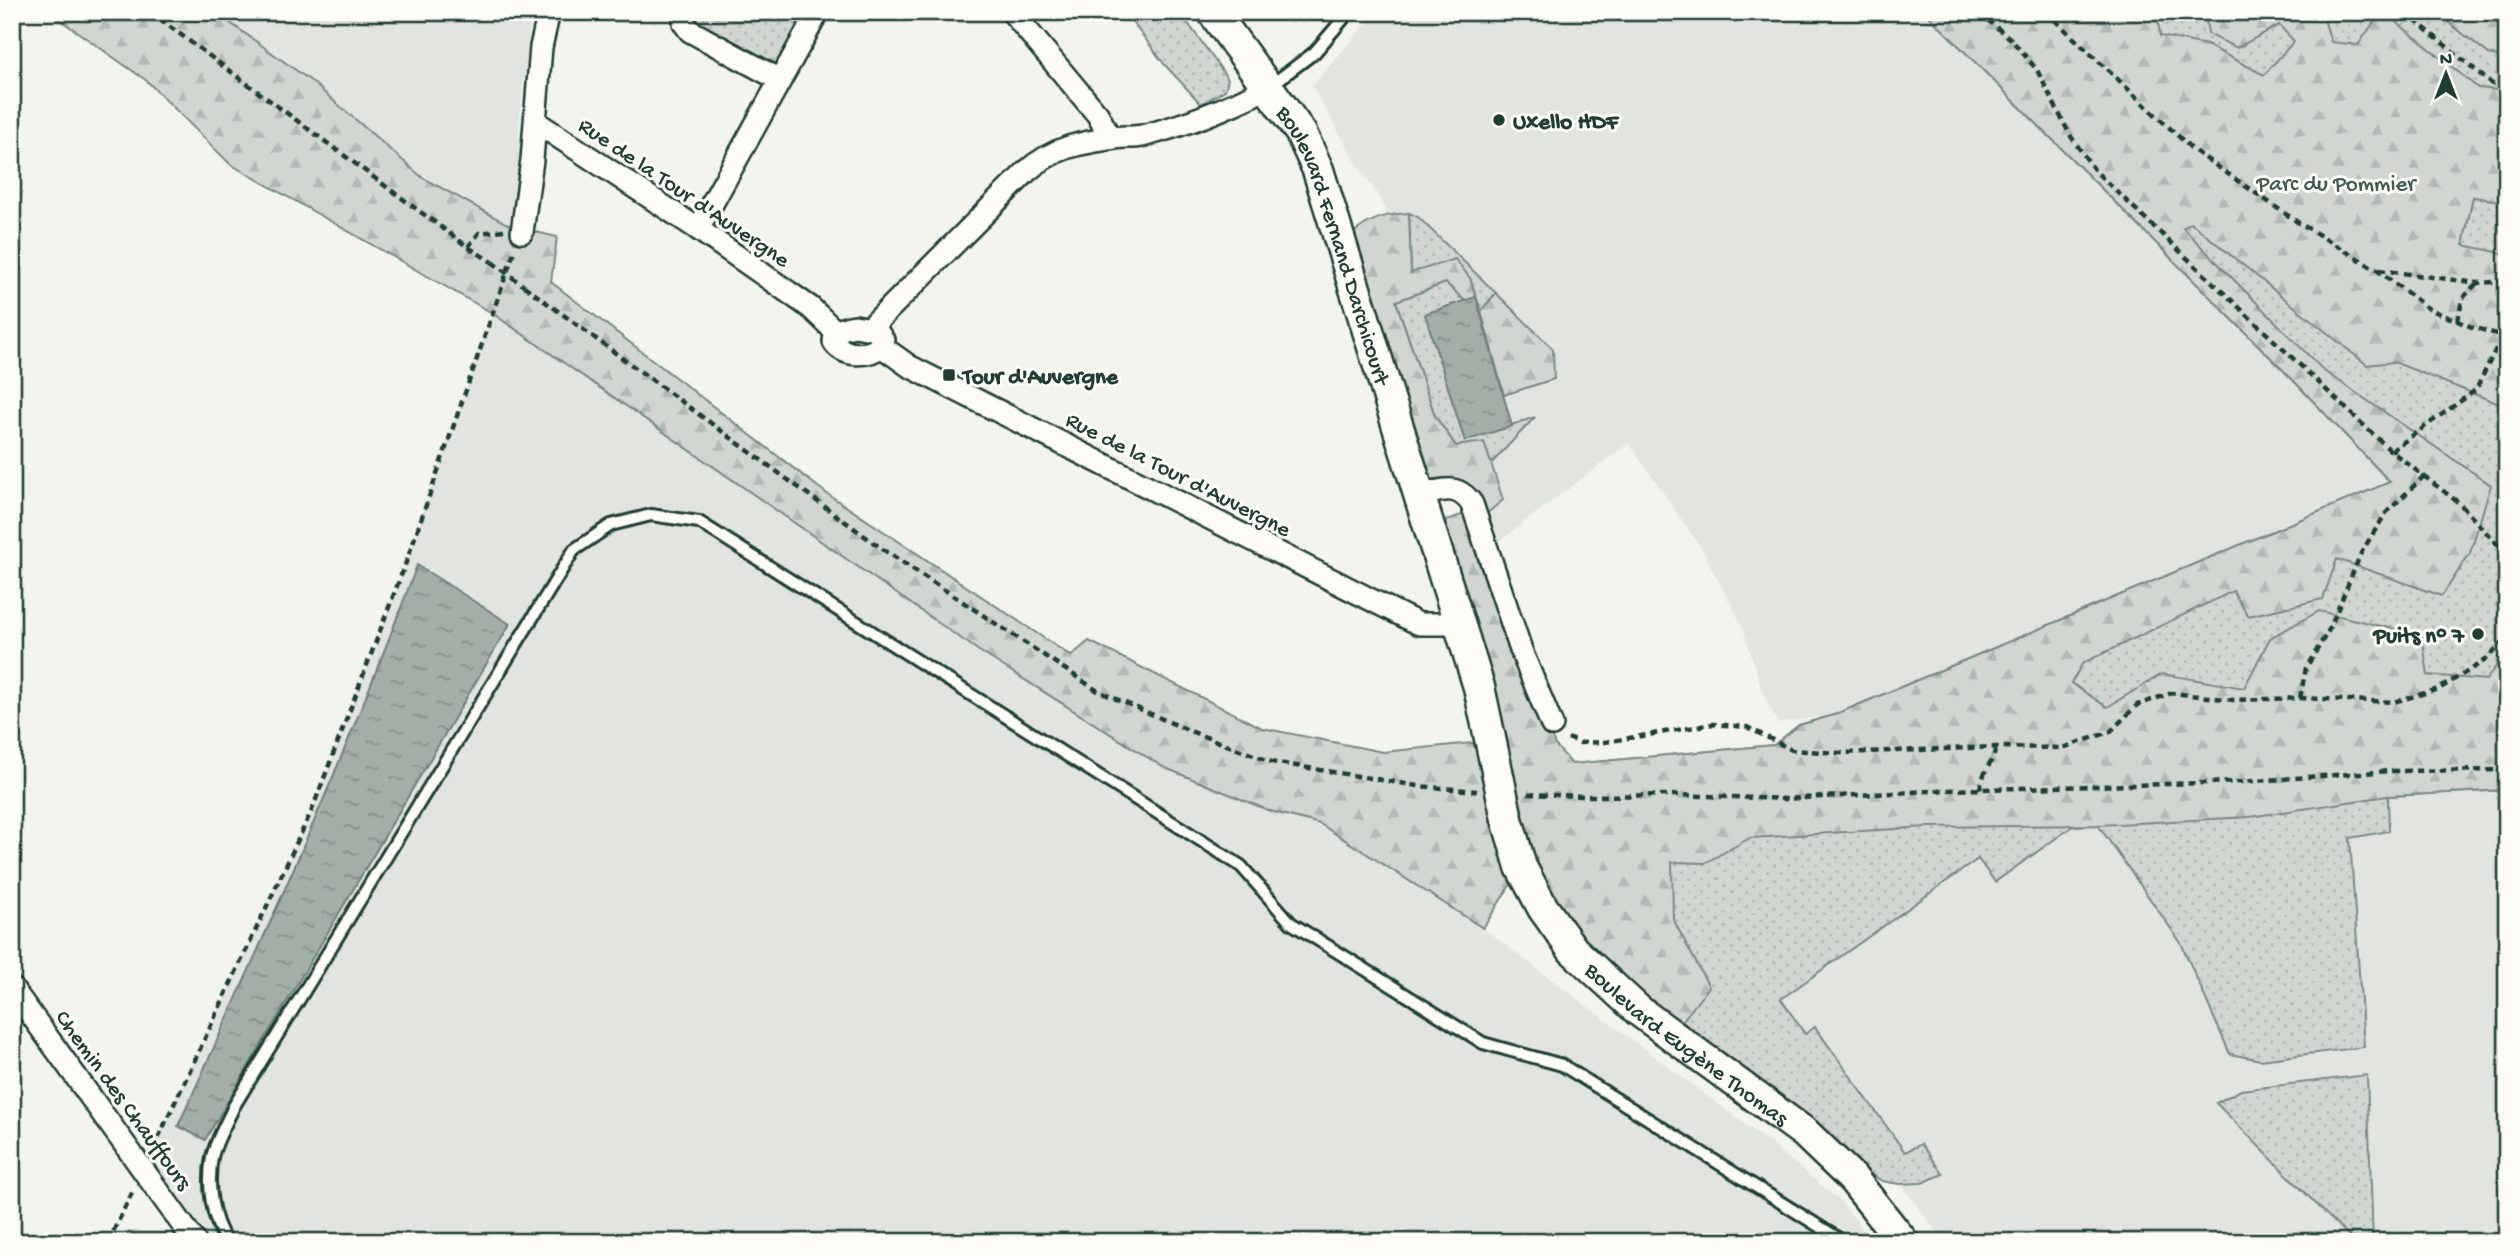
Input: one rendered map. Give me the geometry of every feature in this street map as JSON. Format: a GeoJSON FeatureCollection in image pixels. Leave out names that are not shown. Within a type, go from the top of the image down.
{"type":"FeatureCollection","features":[{"type":"Feature","properties":{"kind":"main road","name":"Boulevard Fernand Darchicourt"},"geometry":{"type":"LineString","coordinates":[[1213,12],[1301,133],[1318,170],[1460,624]]}},
{"type":"Feature","properties":{"kind":"main road","name":"Boulevard Eugène Thomas"},"geometry":{"type":"LineString","coordinates":[[1460,624],[1479,687],[1521,867],[1543,908],[1573,950],[1639,1011],[1805,1133],[1853,1179],[1903,1242]]}},
{"type":"Feature","properties":{"kind":"street"},"geometry":{"type":"LineString","coordinates":[[522,232],[536,122],[541,47],[549,12]]}},
{"type":"Feature","properties":{"kind":"street"},"geometry":{"type":"LineString","coordinates":[[684,12],[684,23],[690,31],[780,80]]}},
{"type":"Feature","properties":{"kind":"street"},"geometry":{"type":"LineString","coordinates":[[1012,12],[1098,115],[1110,138]]}},
{"type":"Feature","properties":{"kind":"street"},"geometry":{"type":"LineString","coordinates":[[698,229],[780,80],[810,15]]}},
{"type":"Feature","properties":{"kind":"street"},"geometry":{"type":"LineString","coordinates":[[876,337],[1040,159],[1060,149],[1110,138],[1139,137],[1178,126],[1269,87]]}},
{"type":"Feature","properties":{"kind":"street","name":"Rue de la Tour d'Auvergne"},"geometry":{"type":"LineString","coordinates":[[536,122],[698,229],[811,308],[836,333],[855,326],[876,337],[909,366],[1409,620],[1425,625],[1460,624]]}},
{"type":"Feature","properties":{"kind":"street"},"geometry":{"type":"LineString","coordinates":[[1421,495],[1446,489],[1466,495],[1472,504],[1522,653],[1552,725]]}},
{"type":"Feature","properties":{"kind":"street","name":"Chemin des Chauffours"},"geometry":{"type":"LineString","coordinates":[[12,988],[195,1242]]}},
{"type":"Feature","properties":{"kind":"lane"},"geometry":{"type":"LineString","coordinates":[[1269,87],[1315,52],[1349,12]]}},
{"type":"Feature","properties":{"kind":"lane"},"geometry":{"type":"LineString","coordinates":[[227,1242],[220,1231],[209,1194],[212,1156],[234,1106],[574,550],[611,525],[651,515],[699,522],[1241,866],[1290,923],[1483,1043],[1562,1065],[1844,1242]]}},
{"type":"Feature","properties":{"kind":"path"},"geometry":{"type":"LineString","coordinates":[[150,12],[881,548],[1098,691],[1190,731],[1272,762],[1418,786],[1502,794],[1678,795],[1785,799],[1980,789],[2241,782],[2390,771],[2507,770]]}},
{"type":"Feature","properties":{"kind":"path"},"geometry":{"type":"LineString","coordinates":[[1978,12],[2011,40],[2037,71],[2070,135],[2095,171],[2391,451],[2459,503],[2507,555]]}},
{"type":"Feature","properties":{"kind":"path"},"geometry":{"type":"LineString","coordinates":[[2046,12],[2192,149],[2296,221],[2377,270],[2429,309],[2505,336],[2476,390],[2391,451]]}},
{"type":"Feature","properties":{"kind":"path"},"geometry":{"type":"LineString","coordinates":[[2404,12],[2492,83],[2507,86]]}},
{"type":"Feature","properties":{"kind":"path"},"geometry":{"type":"LineString","coordinates":[[108,1242],[312,810],[408,557],[522,232],[495,229],[479,233],[468,247]]}},
{"type":"Feature","properties":{"kind":"path"},"geometry":{"type":"LineString","coordinates":[[2377,270],[2477,283],[2507,281]]}},
{"type":"Feature","properties":{"kind":"path"},"geometry":{"type":"LineString","coordinates":[[2458,321],[2462,299],[2477,283]]}},
{"type":"Feature","properties":{"kind":"path"},"geometry":{"type":"LineString","coordinates":[[2300,698],[2306,668],[2330,628],[2361,553],[2386,513],[2424,476]]}},
{"type":"Feature","properties":{"kind":"path"},"geometry":{"type":"LineString","coordinates":[[1580,743],[1713,724],[1747,727],[1791,750],[1841,753],[1996,747],[2062,748],[2110,732],[2137,705],[2172,693],[2234,701],[2300,698],[2394,702],[2439,688],[2484,661],[2507,638]]}},
{"type":"Feature","properties":{"kind":"path"},"geometry":{"type":"LineString","coordinates":[[1980,789],[1983,773],[1994,758],[1996,747]]}},
{"type":"Feature","properties":{"kind":"shaded area"},"geometry":{"type":"Polygon","coordinates":[[[215,12],[532,12],[519,125],[522,232],[423,178],[311,81],[215,12]]]}},
{"type":"Feature","properties":{"kind":"shaded area"},"geometry":{"type":"Polygon","coordinates":[[[1376,12],[1925,12],[2293,380],[2391,482],[1834,715],[1778,723],[1763,693],[1742,625],[1701,548],[1629,443],[1497,543],[1467,461],[1382,200],[1360,169],[1312,86],[1376,12]]]}},
{"type":"Feature","properties":{"kind":"shaded area"},"geometry":{"type":"Polygon","coordinates":[[[492,313],[979,651],[1163,767],[1270,811],[1320,824],[1483,928],[1774,1146],[1840,1201],[1874,1242],[195,1242],[144,1169],[312,810],[408,557],[492,313]]]}},
{"type":"Feature","properties":{"kind":"shaded area"},"geometry":{"type":"Polygon","coordinates":[[[2507,790],[2507,1242],[2373,1242],[2366,1075],[2241,1090],[2217,1103],[2356,1242],[1944,1242],[1749,981],[1967,826],[2098,825],[2181,943],[2230,1054],[2316,1052],[2363,1047],[2350,838],[2387,796],[2507,790]]]}},
{"type":"Feature","properties":{"kind":"green space","name":"Parc du Pommier"},"geometry":{"type":"Polygon","coordinates":[[[49,12],[215,12],[311,81],[423,178],[522,232],[557,237],[551,282],[826,493],[1071,656],[1089,641],[1262,728],[1383,752],[1491,743],[1439,523],[1467,513],[1539,710],[1555,745],[1572,764],[1774,745],[1799,725],[1834,715],[2390,482],[2293,380],[1925,12],[2157,12],[2160,36],[2207,45],[2264,75],[2294,41],[2279,25],[2237,48],[2208,34],[2205,12],[2322,12],[2331,42],[2358,45],[2381,12],[2384,12],[2478,88],[2507,91],[2507,202],[2473,197],[2463,245],[2507,254],[2507,407],[2394,362],[2367,365],[2191,223],[2183,228],[2324,371],[2491,485],[2470,553],[2442,596],[2337,559],[2323,599],[2248,616],[2233,591],[2083,663],[2071,683],[2107,707],[2162,674],[2244,688],[2270,638],[2319,611],[2422,636],[2428,675],[2486,680],[2507,651],[2507,790],[2387,796],[2250,817],[2098,825],[1927,827],[1750,838],[1705,863],[1672,862],[1673,919],[1709,987],[1672,1034],[1639,1011],[1521,868],[1483,928],[1320,824],[1270,811],[1163,767],[979,651],[492,313],[230,164],[147,81],[49,12]]]}},
{"type":"Feature","properties":{"kind":"green space"},"geometry":{"type":"Polygon","coordinates":[[[692,12],[784,12],[803,23],[777,69],[693,24],[692,12]]]}},
{"type":"Feature","properties":{"kind":"green space"},"geometry":{"type":"Polygon","coordinates":[[[1125,12],[1180,12],[1228,79],[1225,90],[1201,104],[1165,65],[1125,12]]]}},
{"type":"Feature","properties":{"kind":"green space","name":"Parc du Pommier"},"geometry":{"type":"Polygon","coordinates":[[[1925,12],[2507,12],[2507,790],[2388,796],[2389,831],[2350,838],[2364,1047],[2261,1060],[2230,1054],[2181,943],[2098,825],[2073,826],[1995,882],[1978,859],[1781,999],[1805,1034],[1815,1027],[1905,1152],[1921,1144],[1943,1174],[1922,1183],[1900,1184],[1882,1181],[1858,1166],[1814,1121],[1682,1022],[1572,764],[1774,745],[1799,725],[1834,715],[2390,482],[2293,380],[1925,12]]]}},
{"type":"Feature","properties":{"kind":"green space"},"geometry":{"type":"Polygon","coordinates":[[[2435,12],[2481,12],[2486,18],[2507,27],[2507,59],[2489,54],[2435,12]]]}},
{"type":"Feature","properties":{"kind":"green space"},"geometry":{"type":"Polygon","coordinates":[[[1409,213],[1418,217],[1496,293],[1481,311],[1470,278],[1411,273],[1409,213]]]}},
{"type":"Feature","properties":{"kind":"green space"},"geometry":{"type":"Polygon","coordinates":[[[1409,213],[1411,273],[1455,259],[1470,278],[1476,297],[1465,301],[1446,283],[1396,301],[1435,416],[1456,446],[1484,442],[1503,500],[1486,514],[1477,494],[1466,482],[1450,478],[1427,480],[1351,235],[1378,218],[1409,213]]]}},
{"type":"Feature","properties":{"kind":"green space"},"geometry":{"type":"Polygon","coordinates":[[[1446,283],[1465,301],[1425,314],[1465,441],[1535,417],[1491,464],[1484,443],[1456,446],[1435,416],[1396,301],[1446,283]]]}},
{"type":"Feature","properties":{"kind":"green space"},"geometry":{"type":"Polygon","coordinates":[[[1496,293],[1553,349],[1554,379],[1504,395],[1481,311],[1496,293]]]}},
{"type":"Feature","properties":{"kind":"green space"},"geometry":{"type":"Polygon","coordinates":[[[2367,1075],[2373,1242],[2356,1242],[2216,1103],[2241,1090],[2367,1075]]]}},
{"type":"Feature","properties":{"kind":"water"},"geometry":{"type":"Polygon","coordinates":[[[1476,297],[1512,426],[1465,441],[1425,314],[1476,297]]]}},
{"type":"Feature","properties":{"kind":"water"},"geometry":{"type":"Polygon","coordinates":[[[417,565],[510,624],[205,1140],[178,1126],[303,848],[417,565]]]}},
{"type":"Feature","properties":{"kind":"place","name":"Uxello HDF"},"geometry":{"type":"Point","coordinates":[1499,120]}},
{"type":"Feature","properties":{"kind":"place","name":"Tour d'Auvergne"},"geometry":{"type":"Point","coordinates":[949,375]}},
{"type":"Feature","properties":{"kind":"place","name":"Puits n° 7"},"geometry":{"type":"Point","coordinates":[2478,634]}}]}
